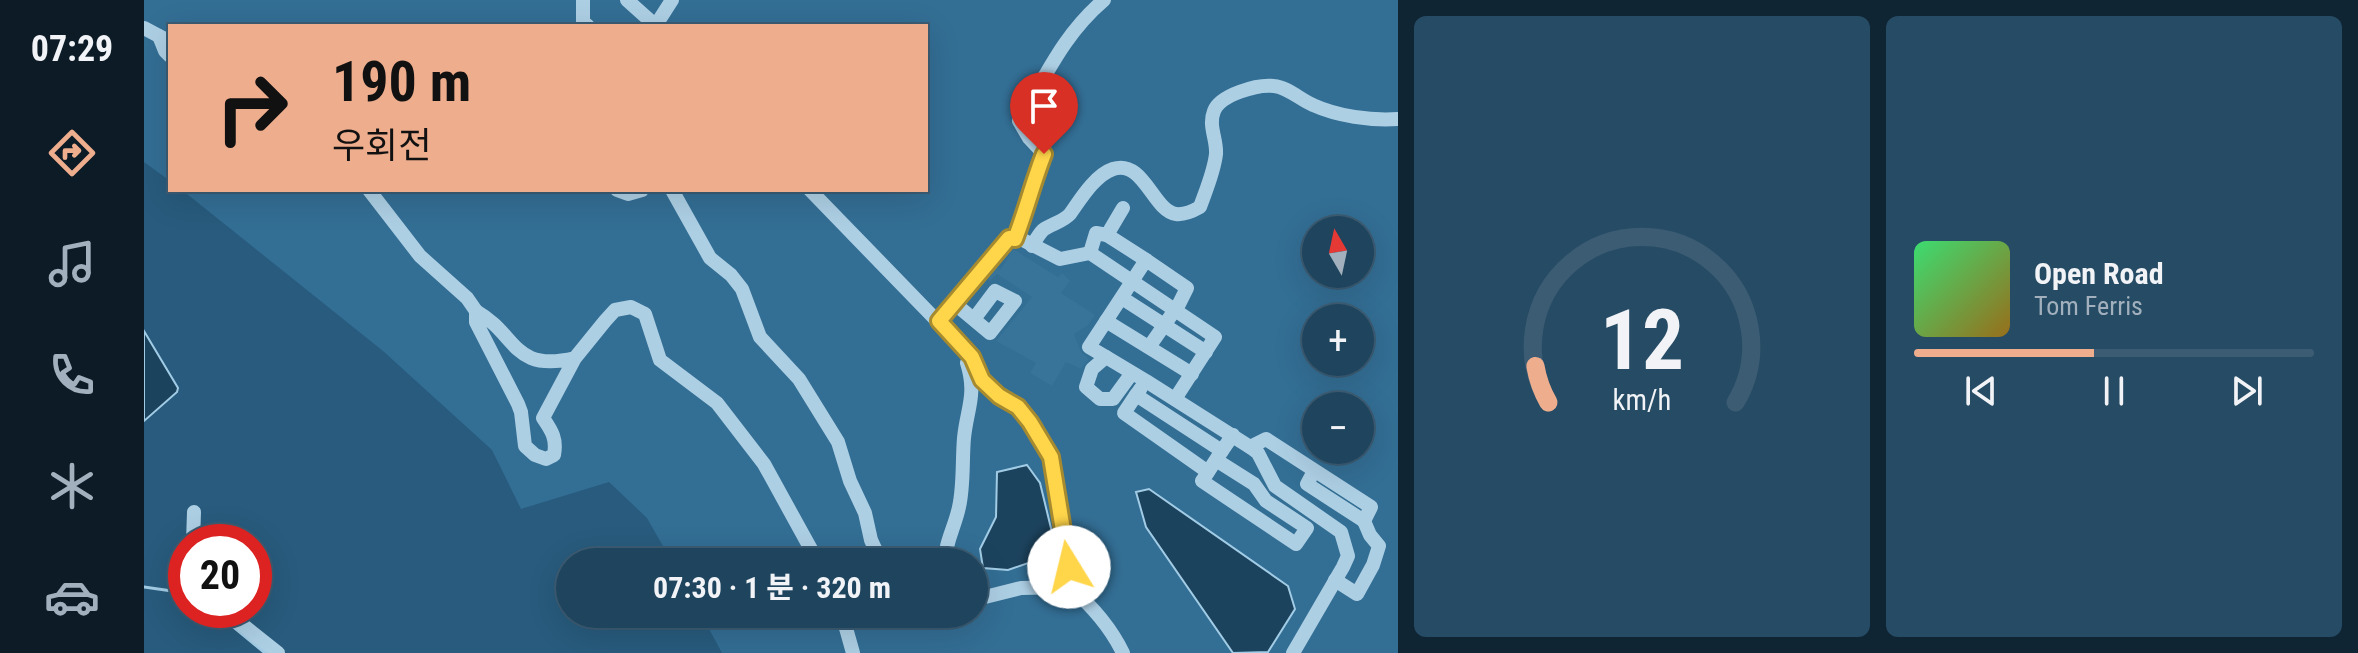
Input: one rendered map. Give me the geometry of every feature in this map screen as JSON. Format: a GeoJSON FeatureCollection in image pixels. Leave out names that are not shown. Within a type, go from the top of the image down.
{"type":"FeatureCollection","features":[{"type":"Feature","properties":{"kind":"street"},"geometry":{"type":"LineString","coordinates":[[582,0],[582,24]]}},
{"type":"Feature","properties":{"kind":"street"},"geometry":{"type":"LineString","coordinates":[[627,0],[654,24]]}},
{"type":"Feature","properties":{"kind":"street"},"geometry":{"type":"LineString","coordinates":[[657,24],[672,0]]}},
{"type":"Feature","properties":{"kind":"street"},"geometry":{"type":"LineString","coordinates":[[1015,239],[1044,154],[1019,121],[1068,37],[1104,0]]}},
{"type":"Feature","properties":{"kind":"street"},"geometry":{"type":"LineString","coordinates":[[144,28],[165,39]]}},
{"type":"Feature","properties":{"kind":"street"},"geometry":{"type":"LineString","coordinates":[[1032,246],[1042,231],[1067,217],[1079,198],[1113,169],[1127,169],[1143,180],[1166,210],[1176,214],[1200,207],[1216,151],[1212,115],[1218,103],[1240,91],[1274,86],[1315,106],[1348,116],[1398,119]]}},
{"type":"Feature","properties":{"kind":"street"},"geometry":{"type":"LineString","coordinates":[[371,192],[420,256],[467,298],[518,352],[542,362],[556,363],[575,358]]}},
{"type":"Feature","properties":{"kind":"street"},"geometry":{"type":"LineString","coordinates":[[673,192],[710,258],[731,275],[742,289],[760,337],[799,379],[838,442],[875,548]]}},
{"type":"Feature","properties":{"kind":"street"},"geometry":{"type":"LineString","coordinates":[[812,192],[972,357],[982,380],[999,396],[1018,407],[1030,422],[1051,457],[1070,587]]}},
{"type":"Feature","properties":{"kind":"street"},"geometry":{"type":"LineString","coordinates":[[1107,235],[1123,208]]}},
{"type":"Feature","properties":{"kind":"street"},"geometry":{"type":"LineString","coordinates":[[1090,253],[1096,233],[1107,235],[1187,288],[1149,347]]}},
{"type":"Feature","properties":{"kind":"street"},"geometry":{"type":"LineString","coordinates":[[939,321],[1009,238],[1060,259],[1090,253],[1215,337],[1175,399]]}},
{"type":"Feature","properties":{"kind":"street"},"geometry":{"type":"LineString","coordinates":[[1146,260],[1089,347],[1250,447],[1258,453],[1275,486],[1341,532],[1348,556],[1293,653]]}},
{"type":"Feature","properties":{"kind":"street"},"geometry":{"type":"LineString","coordinates":[[1122,298],[1206,352]]}},
{"type":"Feature","properties":{"kind":"street"},"geometry":{"type":"LineString","coordinates":[[954,303],[974,319]]}},
{"type":"Feature","properties":{"kind":"street"},"geometry":{"type":"LineString","coordinates":[[476,311],[476,322],[521,412],[525,446],[546,459],[554,455],[556,446],[554,433],[543,418],[575,358],[615,310],[631,307],[645,314],[660,360],[717,403],[764,464],[810,548]]}},
{"type":"Feature","properties":{"kind":"street"},"geometry":{"type":"LineString","coordinates":[[1106,321],[1192,374]]}},
{"type":"Feature","properties":{"kind":"street"},"geometry":{"type":"LineString","coordinates":[[946,548],[959,509],[964,436],[972,402],[972,378],[962,348]]}},
{"type":"Feature","properties":{"kind":"street"},"geometry":{"type":"LineString","coordinates":[[1106,357],[1092,369],[1086,387],[1124,413],[1215,461],[1254,484],[1266,501],[1307,528],[1296,544],[1202,481],[1215,461],[1233,435]]}},
{"type":"Feature","properties":{"kind":"street"},"geometry":{"type":"LineString","coordinates":[[1100,399],[1113,399],[1132,373]]}},
{"type":"Feature","properties":{"kind":"street"},"geometry":{"type":"LineString","coordinates":[[1124,413],[1146,381]]}},
{"type":"Feature","properties":{"kind":"street"},"geometry":{"type":"LineString","coordinates":[[1136,395],[1215,461]]}},
{"type":"Feature","properties":{"kind":"street"},"geometry":{"type":"LineString","coordinates":[[1250,447],[1266,439],[1371,507],[1364,521],[1379,546],[1373,565],[1357,594],[1335,580]]}},
{"type":"Feature","properties":{"kind":"street"},"geometry":{"type":"LineString","coordinates":[[194,512],[194,524]]}},
{"type":"Feature","properties":{"kind":"street"},"geometry":{"type":"LineString","coordinates":[[988,596],[1021,588],[1070,587],[1088,602],[1114,633],[1123,653]]}},
{"type":"Feature","properties":{"kind":"street"},"geometry":{"type":"LineString","coordinates":[[247,628],[278,653]]}},
{"type":"Feature","properties":{"kind":"street"},"geometry":{"type":"LineString","coordinates":[[846,628],[853,653]]}},
{"type":"Feature","properties":{"kind":"shaded area"},"geometry":{"type":"Polygon","coordinates":[[[144,0],[1398,0],[1398,653],[722,653],[709,628],[988,628],[988,548],[664,548],[647,518],[609,482],[521,509],[492,450],[383,351],[184,192],[928,192],[928,24],[168,24],[168,180],[144,162],[144,0]]]}},
{"type":"Feature","properties":{"kind":"shaded area"},"geometry":{"type":"Polygon","coordinates":[[[144,331],[178,388],[144,421],[144,331]]]}},
{"type":"Feature","properties":{"kind":"shaded area"},"geometry":{"type":"Polygon","coordinates":[[[1027,465],[1040,483],[1057,553],[1008,570],[988,568],[988,548],[980,548],[996,517],[997,472],[1027,465]]]}},
{"type":"Feature","properties":{"kind":"shaded area"},"geometry":{"type":"Polygon","coordinates":[[[1149,489],[1288,586],[1295,609],[1268,652],[1233,653],[1146,527],[1136,492],[1149,489]]]}},
{"type":"Feature","properties":{"kind":"building"},"geometry":{"type":"Polygon","coordinates":[[[1013,249],[1058,277],[1062,273],[1070,281],[1061,293],[1095,315],[1088,325],[1074,334],[1081,352],[1089,359],[1081,369],[1066,362],[1052,386],[1030,373],[1036,363],[996,341],[1032,297],[997,274],[990,281],[987,279],[998,267],[1001,269],[1013,249]]]}},
{"type":"Feature","properties":{"kind":"waterway"},"geometry":{"type":"LineString","coordinates":[[144,587],[168,590]]}},
{"type":"Feature","properties":{"kind":"waterway"},"geometry":{"type":"LineString","coordinates":[[235,628],[265,653]]}},
{"type":"Feature","properties":{"kind":"route"},"geometry":{"type":"LineString","coordinates":[[1044,154],[1015,239],[1009,238],[939,321],[972,357],[982,380],[999,396],[1018,407],[1051,457],[1069,567]]}}]}
